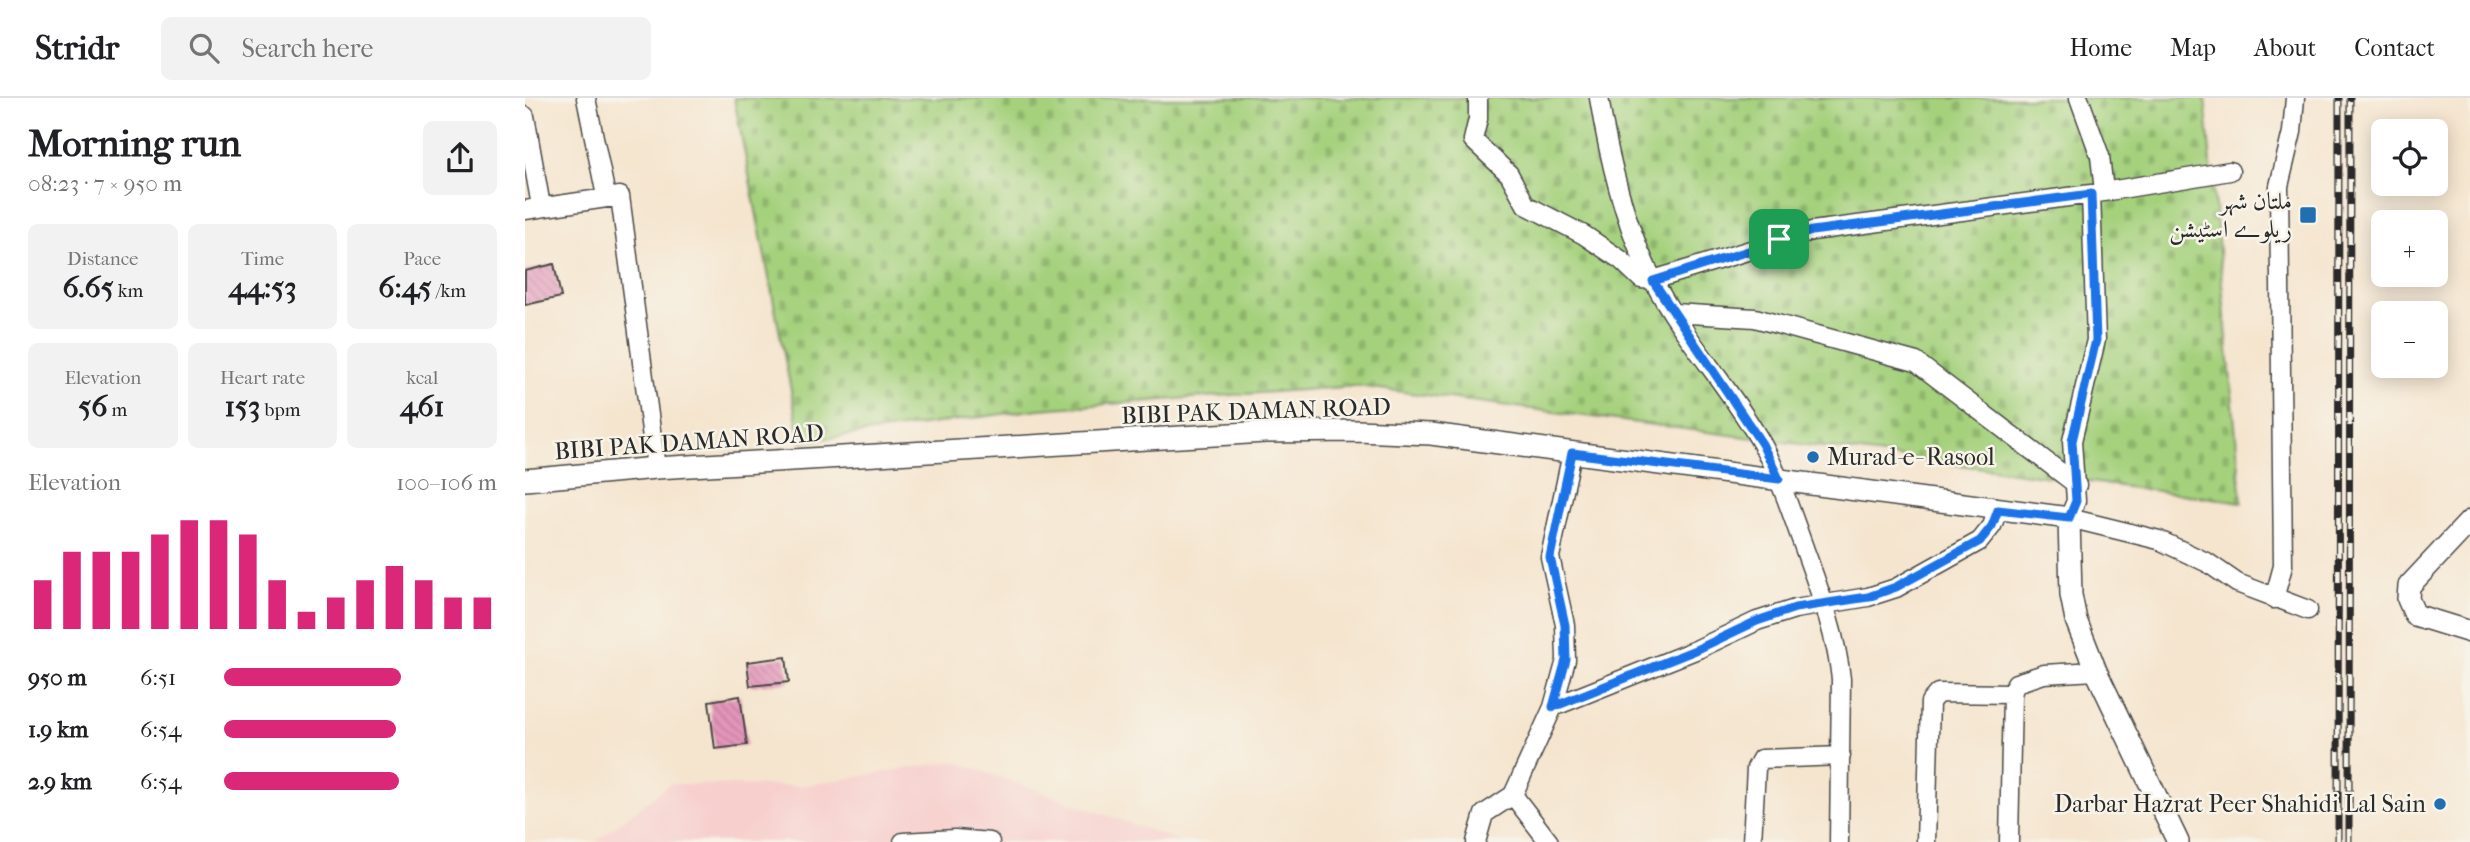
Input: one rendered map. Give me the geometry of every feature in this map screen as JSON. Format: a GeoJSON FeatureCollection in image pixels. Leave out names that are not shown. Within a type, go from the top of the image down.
{"type":"FeatureCollection","features":[{"type":"Feature","properties":{"kind":"street"},"geometry":{"type":"LineString","coordinates":[[586,98],[606,196]]}},
{"type":"Feature","properties":{"kind":"street"},"geometry":{"type":"LineString","coordinates":[[1478,98],[1478,119],[1473,140],[1509,174],[1526,205],[1584,235],[1621,260],[1641,279],[1653,281],[1812,231],[2098,193],[2231,171]]}},
{"type":"Feature","properties":{"kind":"street"},"geometry":{"type":"LineString","coordinates":[[1598,98],[1607,145],[1630,225],[1653,281],[1762,444],[1779,479],[1823,603],[1839,660],[1839,842]]}},
{"type":"Feature","properties":{"kind":"street"},"geometry":{"type":"LineString","coordinates":[[2079,98],[2100,156],[2096,340],[2072,441],[2077,485],[2076,501],[2069,518],[2071,595],[2076,620],[2096,671],[2178,842]]}},
{"type":"Feature","properties":{"kind":"street"},"geometry":{"type":"LineString","coordinates":[[2274,599],[2283,566],[2279,186],[2292,132],[2295,98]]}},
{"type":"Feature","properties":{"kind":"street"},"geometry":{"type":"LineString","coordinates":[[525,116],[533,208],[620,196],[656,468]]}},
{"type":"Feature","properties":{"kind":"street"},"geometry":{"type":"LineString","coordinates":[[1674,313],[1755,318],[1916,362],[2077,485]]}},
{"type":"Feature","properties":{"kind":"street","name":"BIBI PAK DAMAN ROAD"},"geometry":{"type":"LineString","coordinates":[[525,480],[656,468],[1265,432],[1357,431],[1431,435],[2069,518]]}},
{"type":"Feature","properties":{"kind":"street"},"geometry":{"type":"LineString","coordinates":[[1476,842],[1483,814],[1513,795],[1553,707],[1566,660],[1565,625],[1550,557],[1572,453]]}},
{"type":"Feature","properties":{"kind":"street"},"geometry":{"type":"LineString","coordinates":[[1553,707],[1698,649],[1757,621],[1823,603],[1868,597],[1926,572],[1980,541],[1992,526],[1998,510]]}},
{"type":"Feature","properties":{"kind":"street"},"geometry":{"type":"LineString","coordinates":[[2069,518],[2158,540],[2274,599],[2308,610]]}},
{"type":"Feature","properties":{"kind":"street"},"geometry":{"type":"LineString","coordinates":[[2470,521],[2409,586],[2408,599],[2415,615],[2470,632]]}},
{"type":"Feature","properties":{"kind":"street"},"geometry":{"type":"LineString","coordinates":[[2009,842],[2012,694],[2016,683],[2025,678],[2096,671]]}},
{"type":"Feature","properties":{"kind":"street"},"geometry":{"type":"LineString","coordinates":[[1926,842],[1930,702],[1933,696],[1938,693],[2012,694]]}},
{"type":"Feature","properties":{"kind":"street"},"geometry":{"type":"LineString","coordinates":[[1752,842],[1756,768],[1761,759],[1841,756]]}},
{"type":"Feature","properties":{"kind":"street"},"geometry":{"type":"LineString","coordinates":[[1513,795],[1549,842]]}},
{"type":"Feature","properties":{"kind":"street"},"geometry":{"type":"LineString","coordinates":[[903,842],[955,839],[990,842]]}},
{"type":"Feature","properties":{"kind":"shaded area"},"geometry":{"type":"Polygon","coordinates":[[[954,761],[1182,842],[595,842],[670,784],[800,786],[954,761]]]}},
{"type":"Feature","properties":{"kind":"green space"},"geometry":{"type":"Polygon","coordinates":[[[734,98],[2205,98],[2242,502],[1357,386],[1039,409],[801,442],[734,98]]]}},
{"type":"Feature","properties":{"kind":"building"},"geometry":{"type":"Polygon","coordinates":[[[554,264],[561,297],[525,305],[525,271],[554,264]]]}},
{"type":"Feature","properties":{"kind":"building"},"geometry":{"type":"Polygon","coordinates":[[[786,657],[789,682],[750,686],[747,662],[786,657]]]}},
{"type":"Feature","properties":{"kind":"building"},"geometry":{"type":"Polygon","coordinates":[[[740,696],[747,745],[715,749],[709,701],[740,696]]]}},
{"type":"Feature","properties":{"kind":"railway"},"geometry":{"type":"LineString","coordinates":[[2338,842],[2339,98]]}},
{"type":"Feature","properties":{"kind":"railway"},"geometry":{"type":"LineString","coordinates":[[2349,842],[2350,98]]}},
{"type":"Feature","properties":{"kind":"place","name":"ملتان شہر ریلوے اسٹیشن"},"geometry":{"type":"Point","coordinates":[2308,215]}},
{"type":"Feature","properties":{"kind":"place","name":"Murad-e- Rasool"},"geometry":{"type":"Point","coordinates":[1813,457]}},
{"type":"Feature","properties":{"kind":"place","name":"Darbar Hazrat Peer Shahidi Lal Sain"},"geometry":{"type":"Point","coordinates":[2440,804]}},
{"type":"Feature","properties":{"kind":"route"},"geometry":{"type":"LineString","coordinates":[[2091,194],[2096,340],[2091,370],[2074,423],[2072,441],[2077,485],[2076,501],[2069,518],[1998,510],[1992,526],[1980,541],[1896,587],[1868,597],[1795,608],[1757,621],[1698,649],[1553,707],[1566,660],[1565,625],[1550,557],[1572,453],[1779,479],[1762,444],[1653,281],[1779,239],[1812,231],[2091,194]]}}]}
